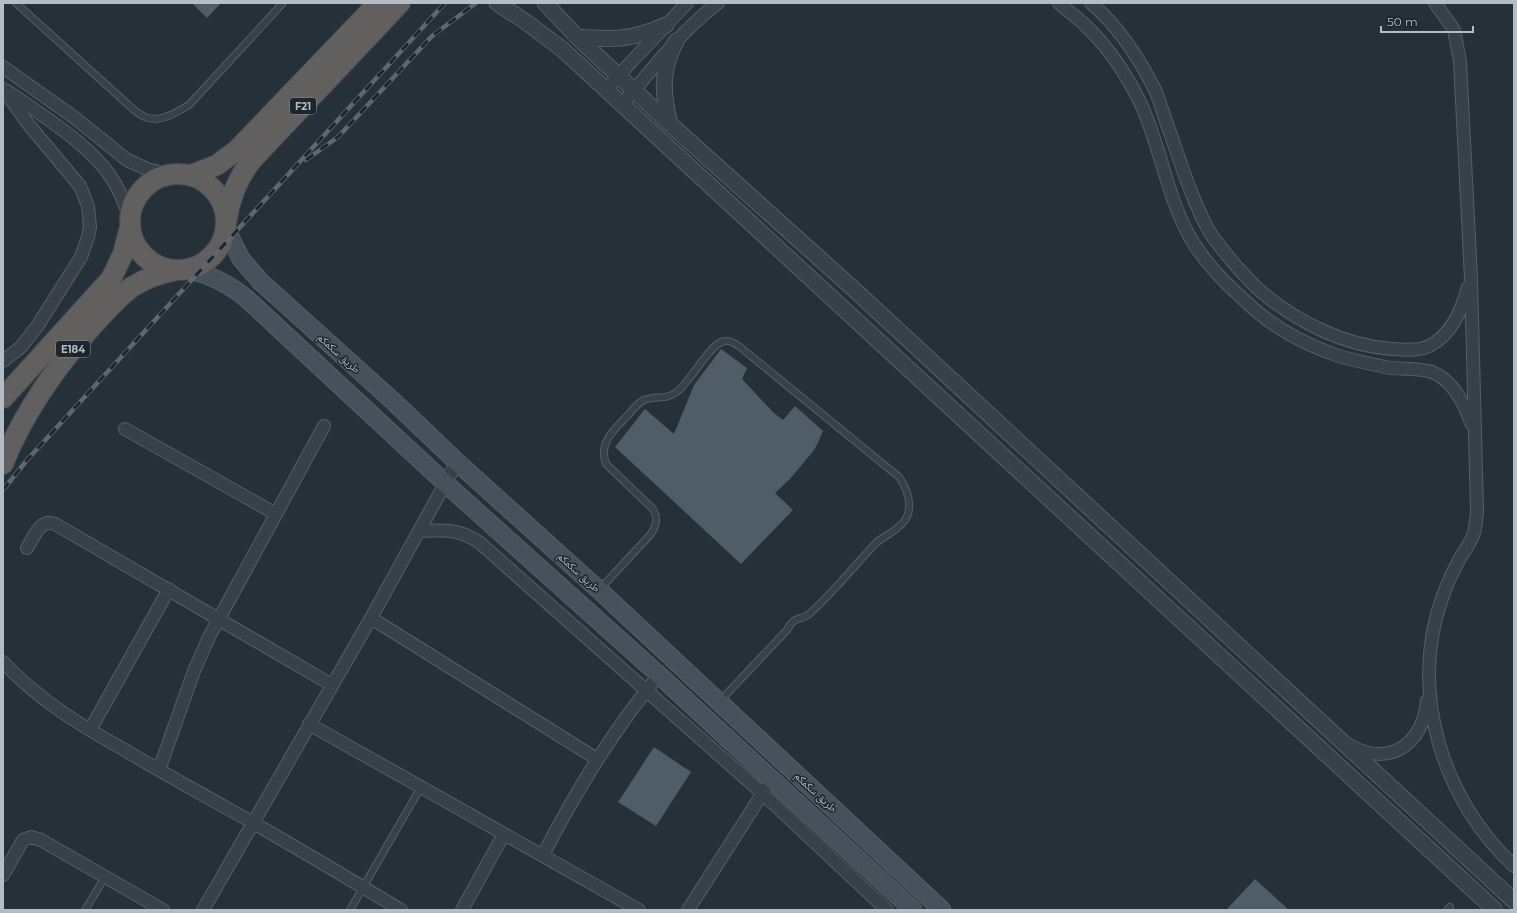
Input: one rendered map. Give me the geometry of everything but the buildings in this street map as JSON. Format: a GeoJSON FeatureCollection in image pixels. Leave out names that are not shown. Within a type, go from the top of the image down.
{"type":"FeatureCollection","features":[{"type":"Feature","properties":{"kind":"highway","name":"F21"},"geometry":{"type":"LineString","coordinates":[[191,175],[216,165],[237,150],[378,3]]}},
{"type":"Feature","properties":{"kind":"highway","name":"F21"},"geometry":{"type":"LineString","coordinates":[[226,223],[232,193],[238,180],[251,161],[400,3]]}},
{"type":"Feature","properties":{"kind":"highway"},"geometry":{"type":"LineString","coordinates":[[177,173],[191,175],[204,181],[218,194],[222,202],[226,223],[223,239],[213,255],[197,266],[182,270],[160,267],[144,257],[134,241],[130,223],[133,204],[143,188],[150,182],[168,174],[177,173]]}},
{"type":"Feature","properties":{"kind":"highway","name":"E184"},"geometry":{"type":"LineString","coordinates":[[3,398],[111,279],[123,254],[130,223]]}},
{"type":"Feature","properties":{"kind":"highway","name":"E184"},"geometry":{"type":"LineString","coordinates":[[3,464],[26,414],[38,395],[86,334],[116,301],[134,286],[155,276],[182,270]]}},
{"type":"Feature","properties":{"kind":"main road","name":"طريق سكمكم"},"geometry":{"type":"LineString","coordinates":[[226,223],[235,248],[241,259],[254,275],[457,462],[599,590],[942,910]]}},
{"type":"Feature","properties":{"kind":"main road","name":"طريق سكمكم"},"geometry":{"type":"LineString","coordinates":[[182,270],[208,275],[238,292],[913,910]]}},
{"type":"Feature","properties":{"kind":"street"},"geometry":{"type":"LineString","coordinates":[[497,3],[526,22],[562,49],[1495,910]]}},
{"type":"Feature","properties":{"kind":"street"},"geometry":{"type":"LineString","coordinates":[[545,3],[577,37],[670,124],[865,300],[1514,901]]}},
{"type":"Feature","properties":{"kind":"street"},"geometry":{"type":"LineString","coordinates":[[606,90],[687,3]]}},
{"type":"Feature","properties":{"kind":"street"},"geometry":{"type":"LineString","coordinates":[[622,105],[676,41],[701,16],[718,3]]}},
{"type":"Feature","properties":{"kind":"street"},"geometry":{"type":"LineString","coordinates":[[1059,3],[1090,30],[1120,65],[1139,100],[1154,138],[1168,185],[1183,223],[1193,243],[1214,271],[1242,299],[1275,325],[1312,346],[1334,355],[1387,367],[1432,372],[1444,378],[1459,396],[1467,410],[1474,432]]}},
{"type":"Feature","properties":{"kind":"street"},"geometry":{"type":"LineString","coordinates":[[1091,3],[1125,39],[1143,67],[1155,92],[1199,210],[1210,233],[1256,288],[1284,309],[1314,327],[1352,342],[1370,347],[1407,350],[1428,346],[1435,342],[1452,326],[1465,298],[1471,278]]}},
{"type":"Feature","properties":{"kind":"street"},"geometry":{"type":"LineString","coordinates":[[1340,739],[1353,747],[1375,754],[1384,754],[1403,748],[1418,733],[1427,705],[1431,646],[1439,609],[1456,565],[1472,538],[1475,527],[1477,511],[1471,278],[1460,61],[1454,30],[1435,3]]}},
{"type":"Feature","properties":{"kind":"street"},"geometry":{"type":"LineString","coordinates":[[577,37],[614,39],[632,37],[650,32],[666,25]]}},
{"type":"Feature","properties":{"kind":"street"},"geometry":{"type":"LineString","coordinates":[[670,124],[664,92],[664,79],[670,53],[676,41]]}},
{"type":"Feature","properties":{"kind":"street"},"geometry":{"type":"LineString","coordinates":[[3,67],[75,118],[127,160],[147,169],[168,174]]}},
{"type":"Feature","properties":{"kind":"street"},"geometry":{"type":"LineString","coordinates":[[3,88],[65,132],[96,158],[119,190],[125,204],[130,223]]}},
{"type":"Feature","properties":{"kind":"street"},"geometry":{"type":"LineString","coordinates":[[3,88],[29,125],[80,186],[88,206],[90,227],[81,257],[38,325],[21,347],[3,361]]}},
{"type":"Feature","properties":{"kind":"street"},"geometry":{"type":"LineString","coordinates":[[159,770],[199,660],[219,619],[324,426]]}},
{"type":"Feature","properties":{"kind":"street"},"geometry":{"type":"LineString","coordinates":[[125,428],[276,514]]}},
{"type":"Feature","properties":{"kind":"street"},"geometry":{"type":"LineString","coordinates":[[203,910],[371,618],[457,462]]}},
{"type":"Feature","properties":{"kind":"street"},"geometry":{"type":"LineString","coordinates":[[28,548],[41,525],[46,522],[53,522],[332,685]]}},
{"type":"Feature","properties":{"kind":"street"},"geometry":{"type":"LineString","coordinates":[[420,531],[448,530],[463,533],[472,538],[647,690],[762,793],[887,910]]}},
{"type":"Feature","properties":{"kind":"street"},"geometry":{"type":"LineString","coordinates":[[90,730],[169,589]]}},
{"type":"Feature","properties":{"kind":"street"},"geometry":{"type":"LineString","coordinates":[[371,618],[597,758]]}},
{"type":"Feature","properties":{"kind":"street"},"geometry":{"type":"LineString","coordinates":[[3,662],[23,682],[66,716],[159,770],[254,822],[401,910]]}},
{"type":"Feature","properties":{"kind":"street"},"geometry":{"type":"LineString","coordinates":[[543,855],[568,806],[597,758],[621,723],[658,675]]}},
{"type":"Feature","properties":{"kind":"street"},"geometry":{"type":"LineString","coordinates":[[1429,678],[1433,725],[1450,776],[1466,806],[1484,833],[1495,848],[1514,866]]}},
{"type":"Feature","properties":{"kind":"street"},"geometry":{"type":"LineString","coordinates":[[309,724],[639,910]]}},
{"type":"Feature","properties":{"kind":"street"},"geometry":{"type":"LineString","coordinates":[[688,910],[771,779]]}},
{"type":"Feature","properties":{"kind":"street"},"geometry":{"type":"LineString","coordinates":[[462,910],[504,834]]}},
{"type":"Feature","properties":{"kind":"street"},"geometry":{"type":"LineString","coordinates":[[3,875],[23,840],[31,837],[40,840],[162,910]]}},
{"type":"Feature","properties":{"kind":"lane"},"geometry":{"type":"LineString","coordinates":[[16,3],[134,110],[148,118],[158,119],[177,113],[189,105],[282,3]]}},
{"type":"Feature","properties":{"kind":"lane"},"geometry":{"type":"LineString","coordinates":[[599,590],[650,535],[656,527],[657,520],[656,514],[652,508],[606,464],[603,456],[607,440],[640,402],[651,398],[668,397],[679,390],[713,348],[720,342],[727,341],[740,347],[899,477],[908,494],[909,511],[906,520],[876,543],[812,612],[803,618],[796,618],[787,630],[719,702]]}},
{"type":"Feature","properties":{"kind":"lane"},"geometry":{"type":"LineString","coordinates":[[350,910],[421,787]]}},
{"type":"Feature","properties":{"kind":"lane"},"geometry":{"type":"LineString","coordinates":[[85,910],[105,878]]}},
{"type":"Feature","properties":{"kind":"railway"},"geometry":{"type":"LineString","coordinates":[[3,490],[27,460],[445,3]]}},
{"type":"Feature","properties":{"kind":"railway"},"geometry":{"type":"LineString","coordinates":[[306,160],[338,137],[432,36],[476,3]]}}]}
